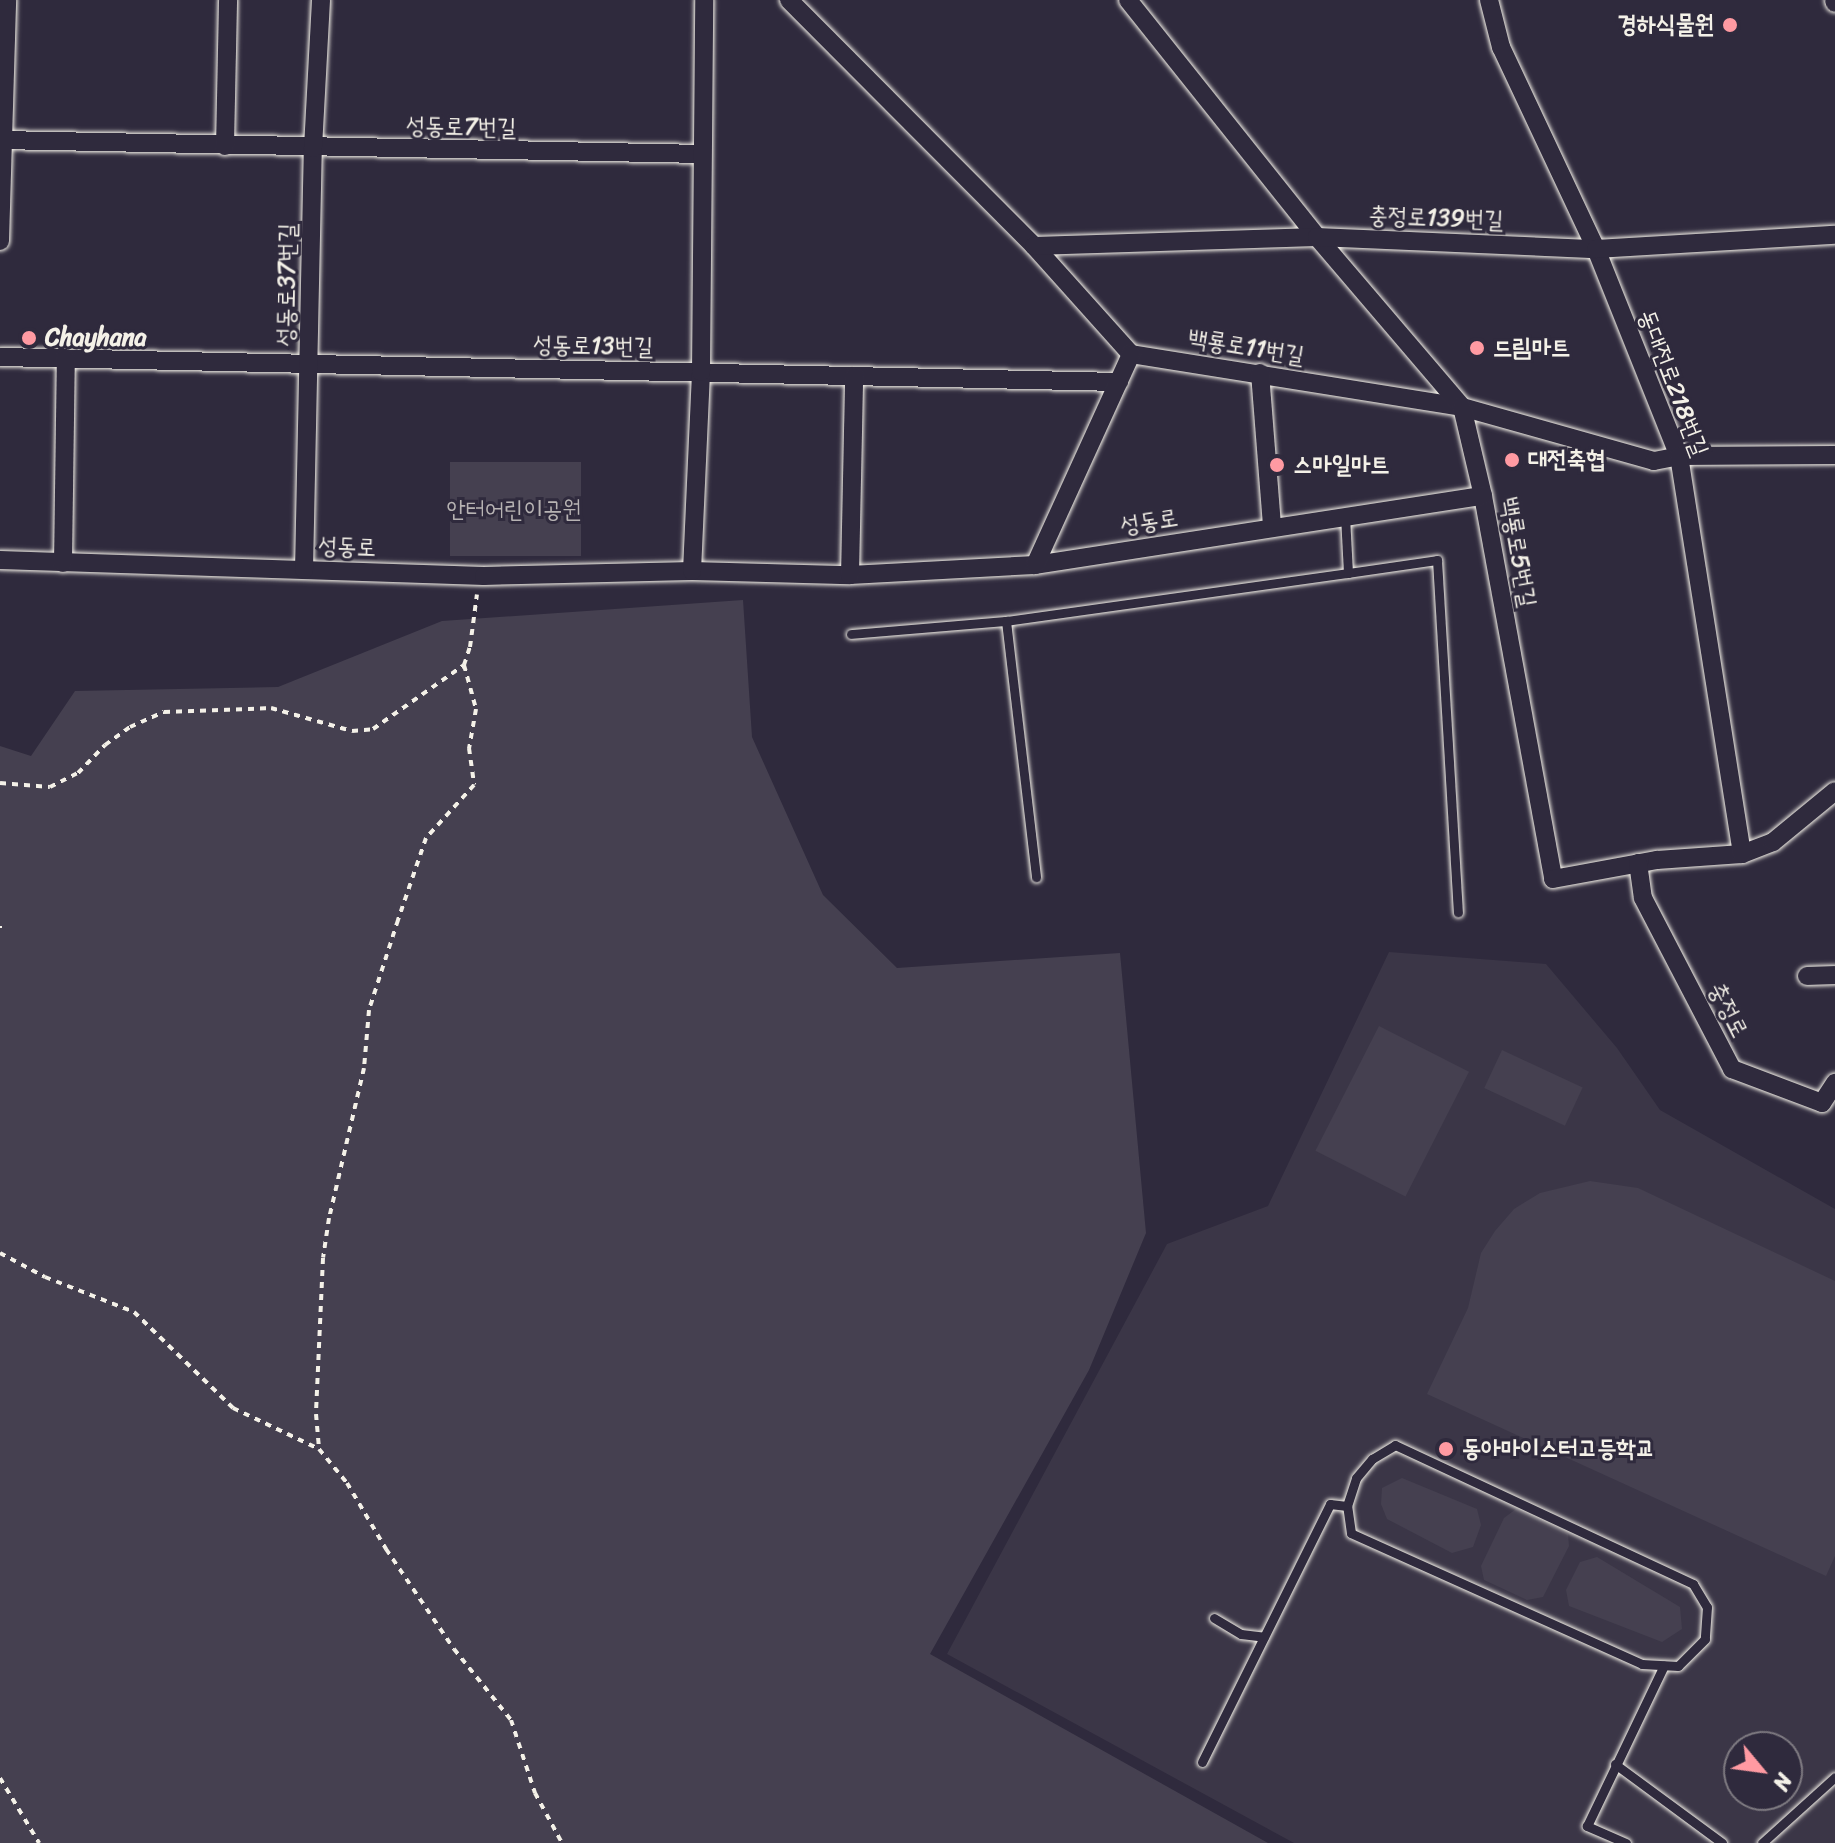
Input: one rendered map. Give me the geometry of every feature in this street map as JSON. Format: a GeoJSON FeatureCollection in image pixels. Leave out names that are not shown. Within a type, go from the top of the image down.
{"type":"FeatureCollection","features":[{"type":"Feature","properties":{"kind":"street"},"geometry":{"type":"LineString","coordinates":[[0,241],[7,0]]}},
{"type":"Feature","properties":{"kind":"street"},"geometry":{"type":"LineString","coordinates":[[225,146],[228,0]]}},
{"type":"Feature","properties":{"kind":"street","name":"성동로37번길"},"geometry":{"type":"LineString","coordinates":[[304,570],[313,148],[321,0]]}},
{"type":"Feature","properties":{"kind":"street"},"geometry":{"type":"LineString","coordinates":[[692,571],[701,372],[704,0]]}},
{"type":"Feature","properties":{"kind":"street"},"geometry":{"type":"LineString","coordinates":[[789,0],[1034,246],[1131,354],[1035,565]]}},
{"type":"Feature","properties":{"kind":"street","name":"백룡로5번길"},"geometry":{"type":"LineString","coordinates":[[1128,0],[1317,237],[1462,407],[1483,496],[1553,879],[1638,863],[1742,854],[1773,842],[1835,791]]}},
{"type":"Feature","properties":{"kind":"street","name":"동대전로218번길"},"geometry":{"type":"LineString","coordinates":[[1489,0],[1501,47],[1596,249],[1679,456],[1742,854]]}},
{"type":"Feature","properties":{"kind":"street","name":"성동로7번길"},"geometry":{"type":"LineString","coordinates":[[2,140],[701,154]]}},
{"type":"Feature","properties":{"kind":"street","name":"충정로139번길"},"geometry":{"type":"LineString","coordinates":[[1034,246],[1317,237],[1596,249],[1835,235]]}},
{"type":"Feature","properties":{"kind":"street","name":"백룡로11번길"},"geometry":{"type":"LineString","coordinates":[[1131,354],[1462,407],[1654,461],[1679,456],[1835,455]]}},
{"type":"Feature","properties":{"kind":"street","name":"성동로13번길"},"geometry":{"type":"LineString","coordinates":[[0,357],[1119,382]]}},
{"type":"Feature","properties":{"kind":"street"},"geometry":{"type":"LineString","coordinates":[[63,563],[66,358]]}},
{"type":"Feature","properties":{"kind":"street"},"geometry":{"type":"LineString","coordinates":[[1260,373],[1272,527]]}},
{"type":"Feature","properties":{"kind":"street"},"geometry":{"type":"LineString","coordinates":[[850,575],[854,376]]}},
{"type":"Feature","properties":{"kind":"street","name":"성동로"},"geometry":{"type":"LineString","coordinates":[[0,560],[479,576],[692,571],[850,575],[1035,565],[1483,496]]}},
{"type":"Feature","properties":{"kind":"street","name":"충정로"},"geometry":{"type":"LineString","coordinates":[[1638,863],[1643,898],[1732,1069],[1822,1103],[1835,1083]]}},
{"type":"Feature","properties":{"kind":"street"},"geometry":{"type":"LineString","coordinates":[[1807,976],[1835,975]]}},
{"type":"Feature","properties":{"kind":"lane"},"geometry":{"type":"LineString","coordinates":[[1345,516],[1348,573]]}},
{"type":"Feature","properties":{"kind":"lane"},"geometry":{"type":"LineString","coordinates":[[851,634],[1006,621],[1437,560],[1458,912]]}},
{"type":"Feature","properties":{"kind":"lane"},"geometry":{"type":"LineString","coordinates":[[1006,621],[1036,877]]}},
{"type":"Feature","properties":{"kind":"lane"},"geometry":{"type":"LineString","coordinates":[[1395,1445],[1693,1584],[1707,1607],[1705,1639],[1678,1666],[1664,1665],[1642,1664],[1351,1533],[1347,1506],[1356,1478],[1372,1459],[1395,1445]]}},
{"type":"Feature","properties":{"kind":"lane"},"geometry":{"type":"LineString","coordinates":[[1202,1762],[1330,1504],[1347,1506]]}},
{"type":"Feature","properties":{"kind":"lane"},"geometry":{"type":"LineString","coordinates":[[1214,1618],[1241,1634],[1264,1637]]}},
{"type":"Feature","properties":{"kind":"lane"},"geometry":{"type":"LineString","coordinates":[[1626,1843],[1587,1826],[1664,1665]]}},
{"type":"Feature","properties":{"kind":"lane"},"geometry":{"type":"LineString","coordinates":[[1615,1764],[1722,1843]]}},
{"type":"Feature","properties":{"kind":"lane"},"geometry":{"type":"LineString","coordinates":[[1762,1843],[1835,1777]]}},
{"type":"Feature","properties":{"kind":"path"},"geometry":{"type":"LineString","coordinates":[[319,1449],[316,1414],[323,1258],[329,1218],[364,1068],[369,1010],[426,838],[474,785],[469,748],[476,709],[464,665],[470,647],[479,576]]}},
{"type":"Feature","properties":{"kind":"path"},"geometry":{"type":"LineString","coordinates":[[0,783],[50,787],[78,773],[105,745],[130,727],[164,712],[271,708],[352,731],[373,729],[464,665]]}},
{"type":"Feature","properties":{"kind":"path"},"geometry":{"type":"LineString","coordinates":[[0,1253],[45,1277],[134,1312],[233,1408],[319,1449],[347,1483],[386,1549],[454,1649],[511,1720],[535,1793],[562,1843]]}},
{"type":"Feature","properties":{"kind":"path"},"geometry":{"type":"LineString","coordinates":[[0,1778],[39,1843]]}},
{"type":"Feature","properties":{"kind":"shaded area","name":"동아마이스터고등학교"},"geometry":{"type":"Polygon","coordinates":[[[1389,952],[1546,964],[1617,1048],[1660,1110],[1835,1209],[1835,1843],[1294,1843],[947,1654],[1167,1244],[1268,1206],[1389,952]]]}},
{"type":"Feature","properties":{"kind":"green space","name":"안터어린이공원"},"geometry":{"type":"Polygon","coordinates":[[[450,462],[581,462],[581,556],[450,556],[450,462]]]}},
{"type":"Feature","properties":{"kind":"green space"},"geometry":{"type":"Polygon","coordinates":[[[743,600],[752,737],[823,895],[897,968],[1120,953],[1146,1233],[1089,1370],[930,1654],[1268,1843],[0,1843],[0,746],[31,756],[75,691],[278,687],[442,621],[743,600]]]}},
{"type":"Feature","properties":{"kind":"green space"},"geometry":{"type":"Polygon","coordinates":[[[1379,1026],[1469,1072],[1405,1197],[1315,1151],[1379,1026]]]}},
{"type":"Feature","properties":{"kind":"green space"},"geometry":{"type":"Polygon","coordinates":[[[1502,1050],[1583,1088],[1565,1126],[1484,1088],[1502,1050]]]}},
{"type":"Feature","properties":{"kind":"green space"},"geometry":{"type":"Polygon","coordinates":[[[1590,1181],[1638,1188],[1835,1281],[1835,1556],[1826,1576],[1427,1394],[1468,1308],[1481,1253],[1495,1231],[1514,1209],[1540,1193],[1590,1181]]]}},
{"type":"Feature","properties":{"kind":"green space"},"geometry":{"type":"Polygon","coordinates":[[[1402,1478],[1477,1509],[1481,1525],[1473,1547],[1452,1553],[1387,1519],[1381,1504],[1382,1488],[1402,1478]]]}},
{"type":"Feature","properties":{"kind":"green space"},"geometry":{"type":"Polygon","coordinates":[[[1516,1509],[1568,1534],[1569,1546],[1543,1597],[1527,1600],[1484,1580],[1481,1566],[1504,1518],[1516,1509]]]}},
{"type":"Feature","properties":{"kind":"green space"},"geometry":{"type":"Polygon","coordinates":[[[1597,1557],[1680,1607],[1682,1629],[1662,1642],[1569,1606],[1566,1590],[1580,1562],[1597,1557]]]}},
{"type":"Feature","properties":{"kind":"place","name":"경하식물원"},"geometry":{"type":"Point","coordinates":[1730,25]}},
{"type":"Feature","properties":{"kind":"place","name":"Chayhana"},"geometry":{"type":"Point","coordinates":[29,338]}},
{"type":"Feature","properties":{"kind":"place","name":"드림마트"},"geometry":{"type":"Point","coordinates":[1477,348]}},
{"type":"Feature","properties":{"kind":"place","name":"대전축협"},"geometry":{"type":"Point","coordinates":[1512,460]}},
{"type":"Feature","properties":{"kind":"place","name":"스마일마트"},"geometry":{"type":"Point","coordinates":[1277,465]}},
{"type":"Feature","properties":{"kind":"place","name":"동아마이스터고등학교"},"geometry":{"type":"Point","coordinates":[1446,1449]}}]}
